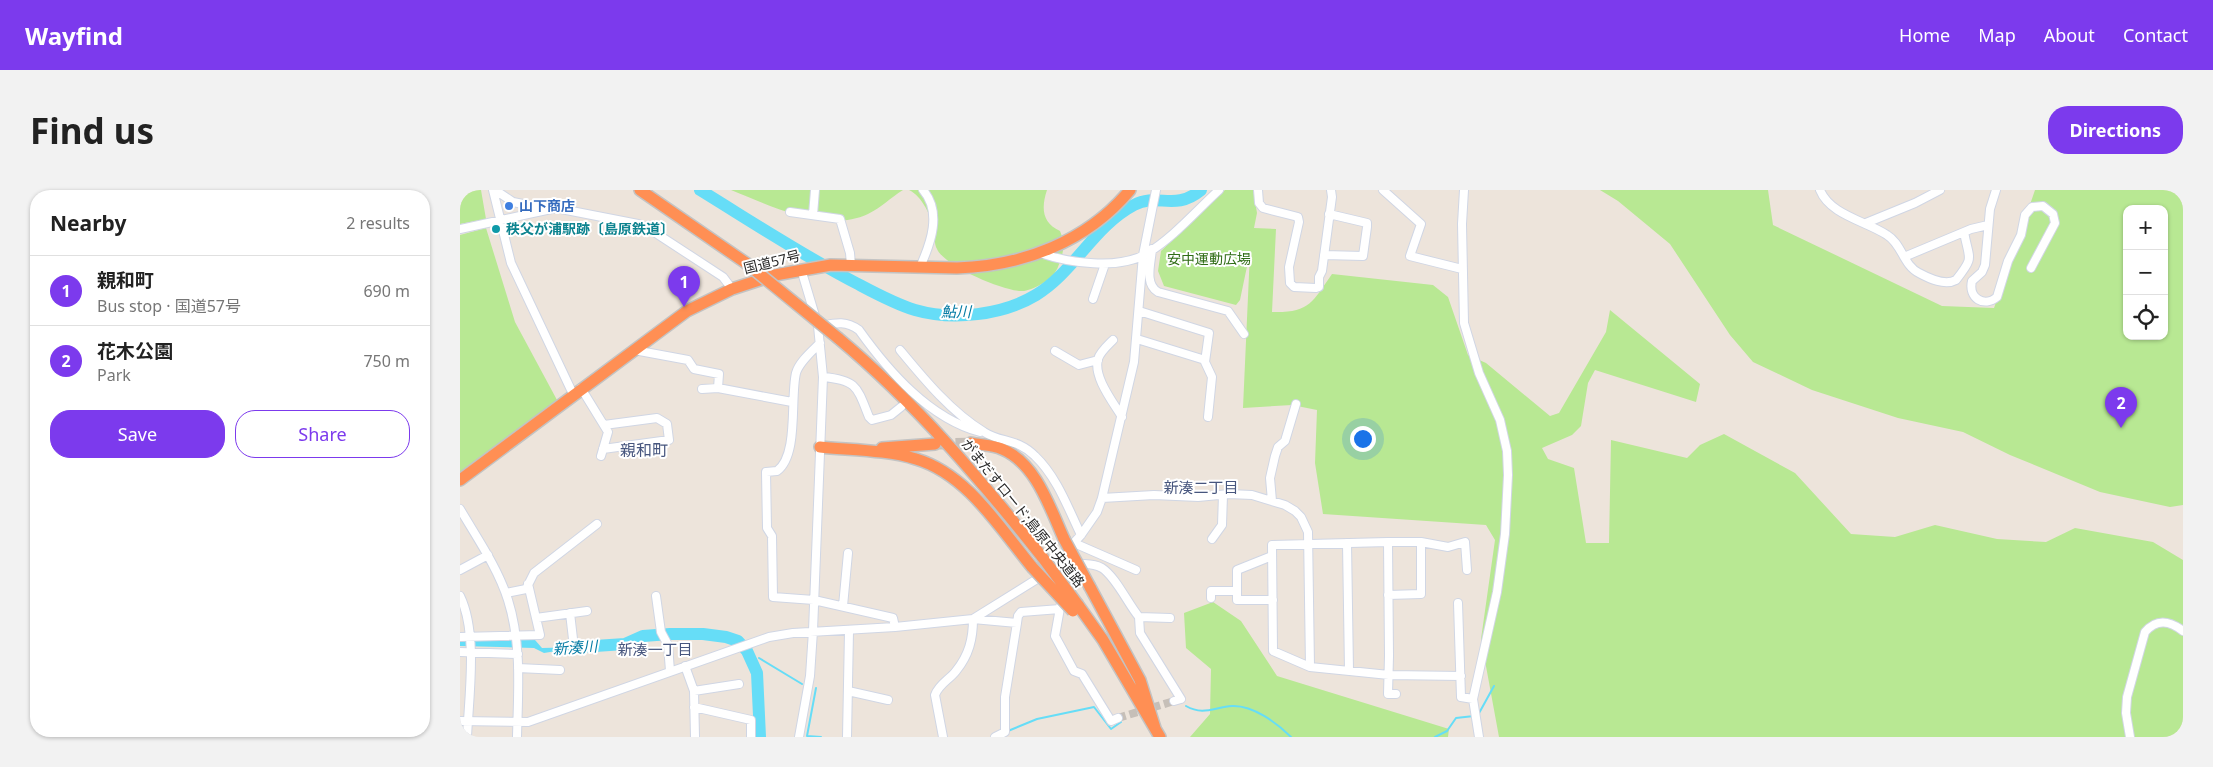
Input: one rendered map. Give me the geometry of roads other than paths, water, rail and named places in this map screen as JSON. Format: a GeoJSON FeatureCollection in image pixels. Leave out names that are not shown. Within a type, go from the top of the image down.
{"type":"FeatureCollection","features":[{"type":"Feature","properties":{"kind":"highway","name":"がまだすロード;島原中央道路"},"geometry":{"type":"LineString","coordinates":[[640,190],[746,264],[838,338],[873,367],[948,444],[984,484],[1043,558],[1075,608],[1102,640],[1157,733]]}},
{"type":"Feature","properties":{"kind":"highway","name":"国道57号"},"geometry":{"type":"LineString","coordinates":[[460,480],[577,391],[687,311],[732,288],[801,269],[831,265],[976,268],[1012,262],[1040,253],[1074,237],[1088,228],[1130,190]]}},
{"type":"Feature","properties":{"kind":"highway"},"geometry":{"type":"LineString","coordinates":[[971,443],[1000,448],[1019,459],[1042,490],[1069,541],[1090,587],[1140,680],[1157,733]]}},
{"type":"Feature","properties":{"kind":"highway"},"geometry":{"type":"LineString","coordinates":[[835,448],[889,448],[935,444]]}},
{"type":"Feature","properties":{"kind":"highway"},"geometry":{"type":"LineString","coordinates":[[820,447],[914,458],[945,472],[980,503],[1032,567],[1075,608]]}},
{"type":"Feature","properties":{"kind":"street"},"geometry":{"type":"LineString","coordinates":[[494,190],[513,202],[548,209],[565,209],[648,228],[723,277],[732,288]]}},
{"type":"Feature","properties":{"kind":"street"},"geometry":{"type":"LineString","coordinates":[[494,190],[511,263],[577,391],[608,432],[602,453],[668,440],[667,424],[657,418],[604,425]]}},
{"type":"Feature","properties":{"kind":"street"},"geometry":{"type":"LineString","coordinates":[[813,215],[815,190]]}},
{"type":"Feature","properties":{"kind":"street"},"geometry":{"type":"LineString","coordinates":[[920,267],[930,242],[934,214],[930,198],[923,190]]}},
{"type":"Feature","properties":{"kind":"street"},"geometry":{"type":"LineString","coordinates":[[1040,253],[1074,261],[1105,264],[1143,255],[1218,190]]}},
{"type":"Feature","properties":{"kind":"street"},"geometry":{"type":"LineString","coordinates":[[1258,190],[1260,206],[1296,216],[1299,220],[1289,267],[1292,286],[1319,288],[1332,197],[1331,190]]}},
{"type":"Feature","properties":{"kind":"street"},"geometry":{"type":"LineString","coordinates":[[1383,190],[1421,224],[1410,256],[1462,269]]}},
{"type":"Feature","properties":{"kind":"street"},"geometry":{"type":"LineString","coordinates":[[1464,190],[1462,269],[1464,323],[1479,373],[1500,420],[1507,451],[1508,476],[1505,534],[1497,592],[1473,699],[1479,737]]}},
{"type":"Feature","properties":{"kind":"street"},"geometry":{"type":"LineString","coordinates":[[1821,190],[1824,198],[1836,208],[1888,235],[1910,266],[1919,274],[1942,282],[1952,282],[1960,275],[1970,259],[1964,232]]}},
{"type":"Feature","properties":{"kind":"street"},"geometry":{"type":"LineString","coordinates":[[1866,223],[1915,203],[1940,190]]}},
{"type":"Feature","properties":{"kind":"street"},"geometry":{"type":"LineString","coordinates":[[1996,190],[1988,225],[1984,269],[1974,278],[1971,291],[1977,300],[1988,302],[1997,297],[2003,274],[2021,235],[2025,215],[2032,207],[2043,206],[2053,214],[2055,223],[2031,268]]}},
{"type":"Feature","properties":{"kind":"street"},"geometry":{"type":"LineString","coordinates":[[973,619],[1045,574],[1062,557],[1069,541],[1081,535],[1097,512],[1122,417],[1137,339],[1143,255],[1155,193]]}},
{"type":"Feature","properties":{"kind":"street"},"geometry":{"type":"LineString","coordinates":[[460,229],[548,209]]}},
{"type":"Feature","properties":{"kind":"street"},"geometry":{"type":"LineString","coordinates":[[790,212],[840,219],[850,252],[850,265]]}},
{"type":"Feature","properties":{"kind":"street"},"geometry":{"type":"LineString","coordinates":[[1324,255],[1363,256],[1367,227],[1367,222],[1329,214]]}},
{"type":"Feature","properties":{"kind":"street"},"geometry":{"type":"LineString","coordinates":[[1904,257],[1964,232],[1988,225]]}},
{"type":"Feature","properties":{"kind":"street"},"geometry":{"type":"LineString","coordinates":[[1152,249],[1150,283],[1153,289],[1228,311],[1244,334]]}},
{"type":"Feature","properties":{"kind":"street"},"geometry":{"type":"LineString","coordinates":[[1094,299],[1105,264]]}},
{"type":"Feature","properties":{"kind":"street"},"geometry":{"type":"LineString","coordinates":[[799,737],[810,676],[813,631],[822,377],[818,326],[801,269]]}},
{"type":"Feature","properties":{"kind":"street"},"geometry":{"type":"LineString","coordinates":[[1139,312],[1208,332],[1210,335],[1205,360],[1212,378],[1208,417]]}},
{"type":"Feature","properties":{"kind":"street"},"geometry":{"type":"LineString","coordinates":[[818,326],[844,323],[853,325],[896,375],[937,413],[965,428],[1018,443],[1042,462],[1081,535]]}},
{"type":"Feature","properties":{"kind":"street"},"geometry":{"type":"LineString","coordinates":[[1137,339],[1205,360]]}},
{"type":"Feature","properties":{"kind":"street"},"geometry":{"type":"LineString","coordinates":[[1055,351],[1079,365],[1098,360],[1112,340]]}},
{"type":"Feature","properties":{"kind":"street"},"geometry":{"type":"LineString","coordinates":[[820,343],[796,372],[792,402],[792,432],[785,461],[777,471],[766,472],[767,528],[772,536],[774,597],[814,600],[893,618],[895,628]]}},
{"type":"Feature","properties":{"kind":"street"},"geometry":{"type":"LineString","coordinates":[[634,350],[688,360],[694,369],[719,374],[718,388]]}},
{"type":"Feature","properties":{"kind":"street"},"geometry":{"type":"LineString","coordinates":[[900,350],[926,381],[970,423],[986,434]]}},
{"type":"Feature","properties":{"kind":"street"},"geometry":{"type":"LineString","coordinates":[[1098,360],[1100,376],[1122,417]]}},
{"type":"Feature","properties":{"kind":"street"},"geometry":{"type":"LineString","coordinates":[[822,377],[846,380],[855,386],[872,420],[891,415],[901,407]]}},
{"type":"Feature","properties":{"kind":"street"},"geometry":{"type":"LineString","coordinates":[[919,388],[926,381]]}},
{"type":"Feature","properties":{"kind":"street"},"geometry":{"type":"LineString","coordinates":[[702,389],[718,388],[792,402]]}},
{"type":"Feature","properties":{"kind":"street"},"geometry":{"type":"LineString","coordinates":[[1272,500],[1270,478],[1275,456],[1278,447],[1286,441],[1296,404]]}},
{"type":"Feature","properties":{"kind":"street"},"geometry":{"type":"LineString","coordinates":[[1102,498],[1154,495],[1206,497],[1252,495],[1285,505],[1302,517],[1306,524],[1309,544],[1310,667]]}},
{"type":"Feature","properties":{"kind":"street"},"geometry":{"type":"LineString","coordinates":[[1212,539],[1222,525],[1223,495]]}},
{"type":"Feature","properties":{"kind":"street"},"geometry":{"type":"LineString","coordinates":[[460,509],[488,555],[506,594],[518,652],[517,737]]}},
{"type":"Feature","properties":{"kind":"street"},"geometry":{"type":"LineString","coordinates":[[506,594],[526,589],[534,573],[597,524]]}},
{"type":"Feature","properties":{"kind":"street"},"geometry":{"type":"LineString","coordinates":[[1069,541],[1136,570]]}},
{"type":"Feature","properties":{"kind":"street"},"geometry":{"type":"LineString","coordinates":[[1388,542],[1388,694],[1396,694]]}},
{"type":"Feature","properties":{"kind":"street"},"geometry":{"type":"LineString","coordinates":[[1462,676],[1388,675],[1310,667],[1273,651],[1272,545],[1421,542],[1448,547],[1466,542],[1467,570]]}},
{"type":"Feature","properties":{"kind":"street"},"geometry":{"type":"LineString","coordinates":[[1388,595],[1422,598],[1421,542]]}},
{"type":"Feature","properties":{"kind":"street"},"geometry":{"type":"LineString","coordinates":[[1346,543],[1349,671]]}},
{"type":"Feature","properties":{"kind":"street"},"geometry":{"type":"LineString","coordinates":[[842,606],[848,553]]}},
{"type":"Feature","properties":{"kind":"street"},"geometry":{"type":"LineString","coordinates":[[460,570],[488,555]]}},
{"type":"Feature","properties":{"kind":"street"},"geometry":{"type":"LineString","coordinates":[[1272,556],[1237,570],[1237,600],[1273,600]]}},
{"type":"Feature","properties":{"kind":"street"},"geometry":{"type":"LineString","coordinates":[[1062,557],[1071,563],[1092,564],[1107,572],[1139,617],[1140,633],[1181,699],[1174,701]]}},
{"type":"Feature","properties":{"kind":"street"},"geometry":{"type":"LineString","coordinates":[[1045,574],[1062,596],[1055,631],[1056,640],[1074,671],[1082,674],[1111,721],[1118,718]]}},
{"type":"Feature","properties":{"kind":"street"},"geometry":{"type":"LineString","coordinates":[[460,636],[470,638],[540,635],[528,584]]}},
{"type":"Feature","properties":{"kind":"street"},"geometry":{"type":"LineString","coordinates":[[1211,598],[1211,591],[1237,591]]}},
{"type":"Feature","properties":{"kind":"street"},"geometry":{"type":"LineString","coordinates":[[460,596],[467,610],[470,638],[464,721],[467,737]]}},
{"type":"Feature","properties":{"kind":"street"},"geometry":{"type":"LineString","coordinates":[[656,596],[662,635],[668,645],[670,671]]}},
{"type":"Feature","properties":{"kind":"street"},"geometry":{"type":"LineString","coordinates":[[1458,603],[1462,676],[1461,697],[1473,699]]}},
{"type":"Feature","properties":{"kind":"street"},"geometry":{"type":"LineString","coordinates":[[995,737],[1005,734],[1005,697],[1018,616],[1021,612],[1060,609]]}},
{"type":"Feature","properties":{"kind":"street"},"geometry":{"type":"LineString","coordinates":[[536,618],[587,611]]}},
{"type":"Feature","properties":{"kind":"street"},"geometry":{"type":"LineString","coordinates":[[570,613],[573,639]]}},
{"type":"Feature","properties":{"kind":"street"},"geometry":{"type":"LineString","coordinates":[[1139,617],[1170,618]]}},
{"type":"Feature","properties":{"kind":"street"},"geometry":{"type":"LineString","coordinates":[[943,737],[936,695],[937,689],[957,671],[973,640],[973,619]]}},
{"type":"Feature","properties":{"kind":"street"},"geometry":{"type":"LineString","coordinates":[[464,721],[517,723],[769,637],[813,631],[895,628],[973,619],[1017,624]]}},
{"type":"Feature","properties":{"kind":"street"},"geometry":{"type":"LineString","coordinates":[[2130,737],[2126,713],[2127,697],[2145,632],[2151,624],[2159,622],[2169,622],[2183,631]]}},
{"type":"Feature","properties":{"kind":"street"},"geometry":{"type":"LineString","coordinates":[[847,737],[849,631]]}},
{"type":"Feature","properties":{"kind":"street"},"geometry":{"type":"LineString","coordinates":[[460,652],[518,652]]}},
{"type":"Feature","properties":{"kind":"street"},"geometry":{"type":"LineString","coordinates":[[685,666],[694,691],[695,737]]}},
{"type":"Feature","properties":{"kind":"street"},"geometry":{"type":"LineString","coordinates":[[518,668],[560,670]]}},
{"type":"Feature","properties":{"kind":"street"},"geometry":{"type":"LineString","coordinates":[[694,691],[739,684]]}},
{"type":"Feature","properties":{"kind":"street"},"geometry":{"type":"LineString","coordinates":[[848,691],[888,700]]}},
{"type":"Feature","properties":{"kind":"street"},"geometry":{"type":"LineString","coordinates":[[694,708],[751,720],[751,737]]}},
{"type":"Feature","properties":{"kind":"water"},"geometry":{"type":"Polygon","coordinates":[[[460,640],[535,640],[542,648],[581,647],[544,653],[534,648],[460,646],[460,640]]]}},
{"type":"Feature","properties":{"kind":"waterway","name":"鮎川"},"geometry":{"type":"LineString","coordinates":[[700,190],[816,261],[885,298],[915,310],[945,315],[977,314],[1023,302],[1036,295],[1062,274],[1107,225],[1134,205],[1151,200],[1183,200],[1201,190]]}},
{"type":"Feature","properties":{"kind":"waterway","name":"新湊川"},"geometry":{"type":"LineString","coordinates":[[565,648],[625,644],[643,636],[670,634],[703,634],[726,637],[738,641],[747,651],[757,673],[760,737]]}},
{"type":"Feature","properties":{"kind":"waterway"},"geometry":{"type":"LineString","coordinates":[[759,658],[802,684]]}},
{"type":"Feature","properties":{"kind":"waterway"},"geometry":{"type":"LineString","coordinates":[[1478,715],[1494,686]]}},
{"type":"Feature","properties":{"kind":"waterway"},"geometry":{"type":"LineString","coordinates":[[816,688],[807,736],[821,737]]}},
{"type":"Feature","properties":{"kind":"waterway"},"geometry":{"type":"LineString","coordinates":[[1186,706],[1204,711],[1232,706],[1248,708],[1272,721],[1291,737]]}},
{"type":"Feature","properties":{"kind":"waterway"},"geometry":{"type":"LineString","coordinates":[[1008,731],[1037,719],[1094,707],[1111,729],[1121,722]]}},
{"type":"Feature","properties":{"kind":"waterway"},"geometry":{"type":"LineString","coordinates":[[1435,737],[1447,731],[1456,718],[1474,716]]}},
{"type":"Feature","properties":{"kind":"tunnel"},"geometry":{"type":"LineString","coordinates":[[903,405],[919,388]]}},
{"type":"Feature","properties":{"kind":"tunnel"},"geometry":{"type":"LineString","coordinates":[[939,444],[971,443]]}},
{"type":"Feature","properties":{"kind":"tunnel"},"geometry":{"type":"LineString","coordinates":[[1118,718],[1174,701]]}},
{"type":"Feature","properties":{"kind":"place","name":"山下商店"},"geometry":{"type":"Point","coordinates":[509,206]}},
{"type":"Feature","properties":{"kind":"place","name":"秩父が浦駅跡〔島原鉄道〕"},"geometry":{"type":"Point","coordinates":[496,229]}},
{"type":"Feature","properties":{"kind":"place","name":"親和町"},"geometry":{"type":"Point","coordinates":[684,307]}},
{"type":"Feature","properties":{"kind":"place","name":"花木公園"},"geometry":{"type":"Point","coordinates":[2121,428]}},
{"type":"Feature","properties":{"kind":"district","name":"親和町"},"geometry":{"type":"Point","coordinates":[644,450]}},
{"type":"Feature","properties":{"kind":"district","name":"新湊二丁目"},"geometry":{"type":"Point","coordinates":[1201,488]}},
{"type":"Feature","properties":{"kind":"district","name":"新湊一丁目"},"geometry":{"type":"Point","coordinates":[655,650]}},
{"type":"Feature","properties":{"kind":"park label","name":"安中運動広場"},"geometry":{"type":"Point","coordinates":[1209,259]}}]}
